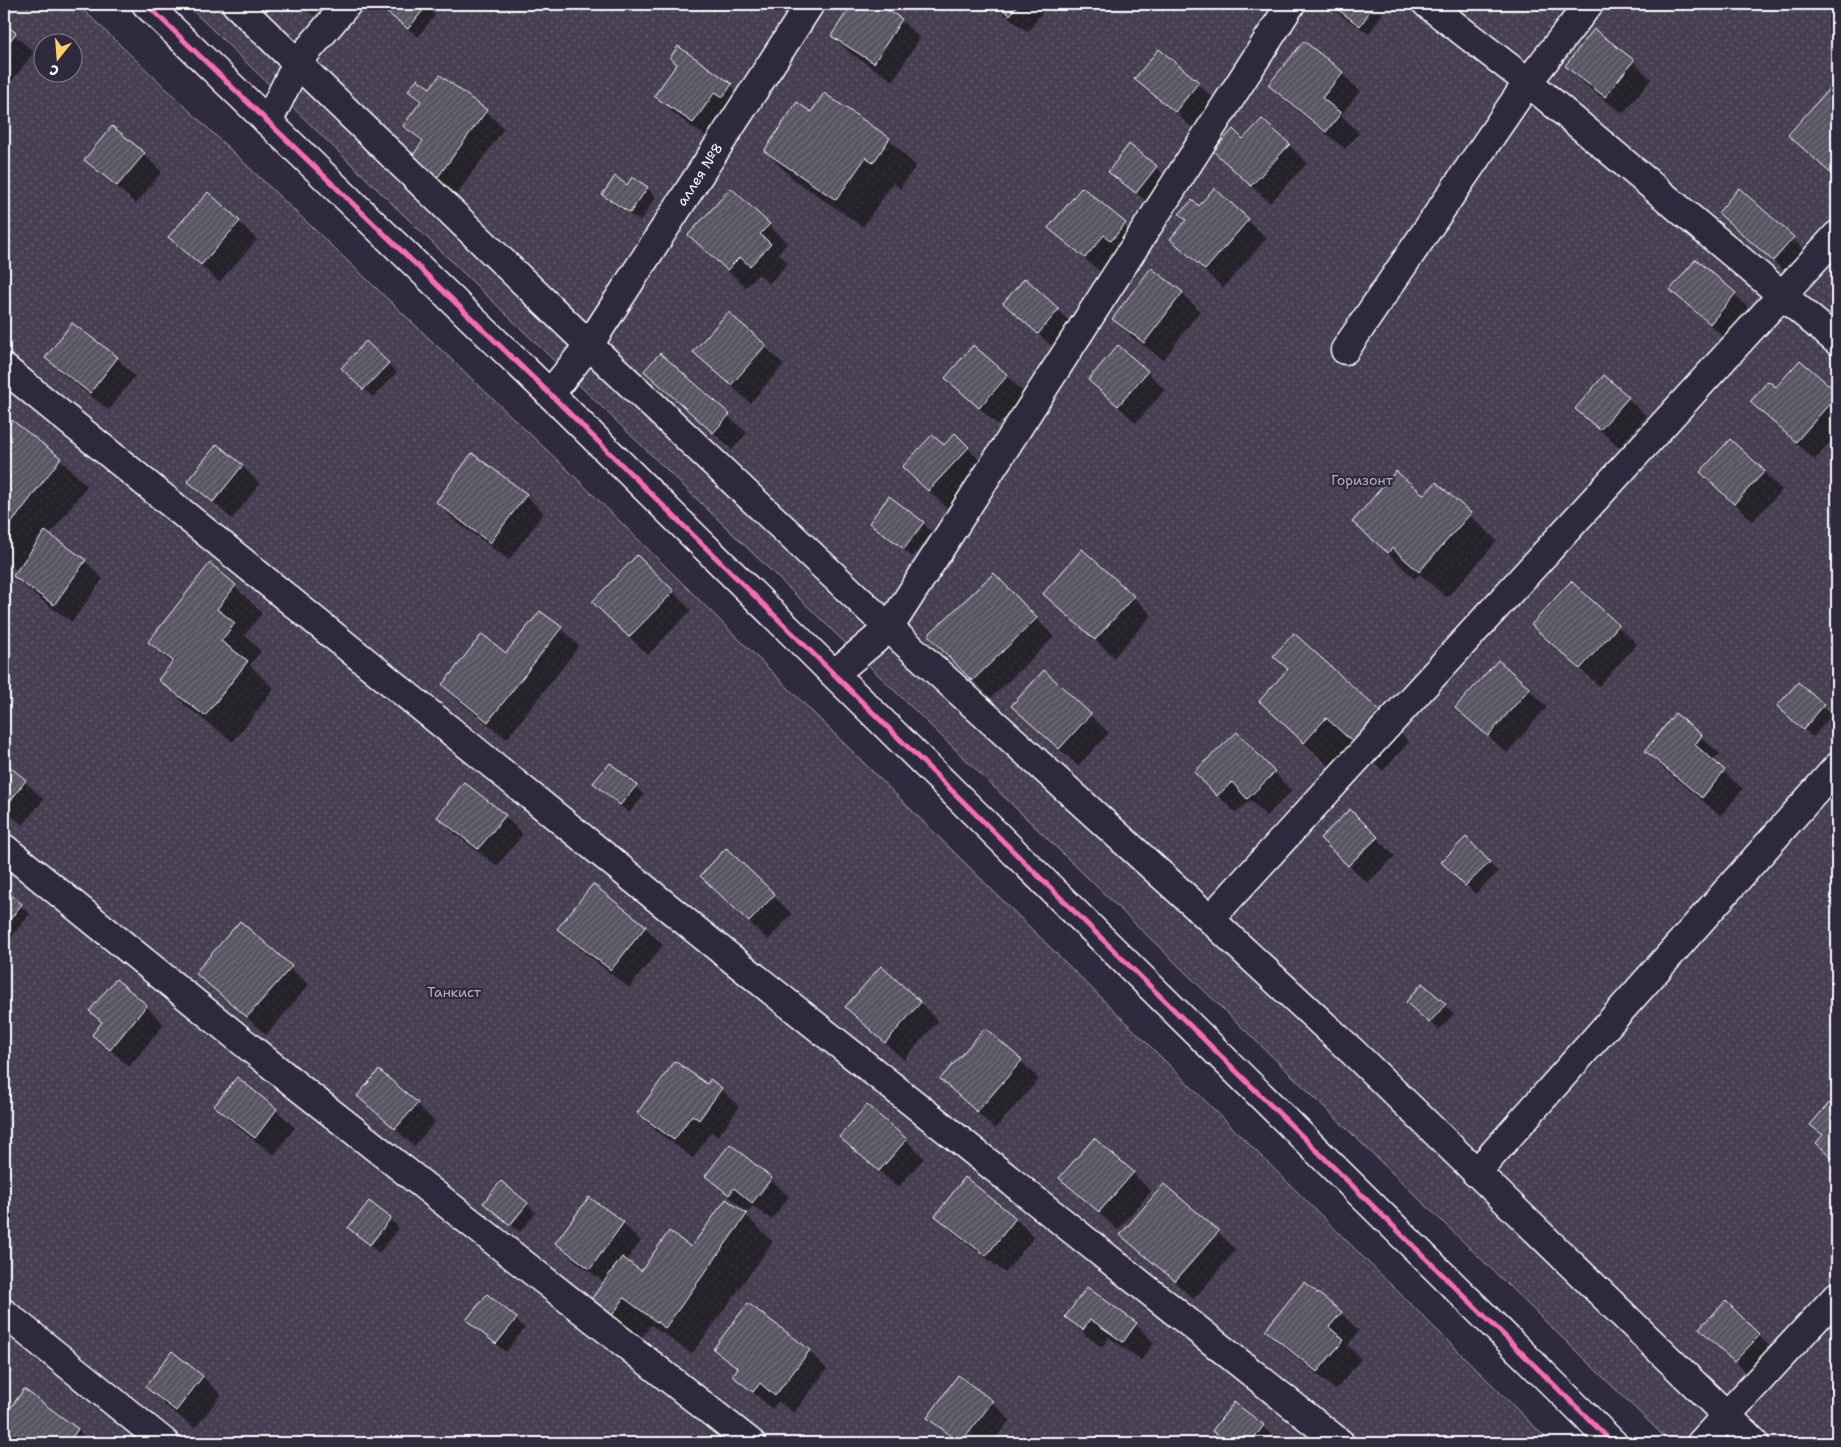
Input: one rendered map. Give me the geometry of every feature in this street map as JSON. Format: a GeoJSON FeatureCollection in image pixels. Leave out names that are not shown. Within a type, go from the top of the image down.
{"type":"FeatureCollection","features":[{"type":"Feature","properties":{"kind":"street"},"geometry":{"type":"LineString","coordinates":[[146,4],[550,394],[1612,1443]]}},
{"type":"Feature","properties":{"kind":"street"},"geometry":{"type":"LineString","coordinates":[[236,4],[589,344],[889,628],[1210,919],[1355,1054],[1755,1443]]}},
{"type":"Feature","properties":{"kind":"street"},"geometry":{"type":"LineString","coordinates":[[268,122],[297,63],[347,4]]}},
{"type":"Feature","properties":{"kind":"street","name":"аллея №8"},"geometry":{"type":"LineString","coordinates":[[550,394],[589,344],[810,4]]}},
{"type":"Feature","properties":{"kind":"street"},"geometry":{"type":"LineString","coordinates":[[834,674],[889,628],[1291,4]]}},
{"type":"Feature","properties":{"kind":"street"},"geometry":{"type":"LineString","coordinates":[[1428,4],[1528,82],[1837,341]]}},
{"type":"Feature","properties":{"kind":"street"},"geometry":{"type":"LineString","coordinates":[[1345,350],[1528,82],[1589,4]]}},
{"type":"Feature","properties":{"kind":"street"},"geometry":{"type":"LineString","coordinates":[[1210,919],[1837,235]]}},
{"type":"Feature","properties":{"kind":"street"},"geometry":{"type":"LineString","coordinates":[[4,368],[715,945],[1340,1443]]}},
{"type":"Feature","properties":{"kind":"street"},"geometry":{"type":"LineString","coordinates":[[1476,1173],[1837,767]]}},
{"type":"Feature","properties":{"kind":"street"},"geometry":{"type":"LineString","coordinates":[[4,848],[301,1089],[751,1443]]}},
{"type":"Feature","properties":{"kind":"street"},"geometry":{"type":"LineString","coordinates":[[1701,1443],[1837,1296]]}},
{"type":"Feature","properties":{"kind":"street"},"geometry":{"type":"LineString","coordinates":[[4,1313],[165,1443]]}},
{"type":"Feature","properties":{"kind":"green space","name":"Танкист"},"geometry":{"type":"Polygon","coordinates":[[[4,4],[77,4],[573,475],[1551,1443],[4,1443],[4,4]]]}},
{"type":"Feature","properties":{"kind":"green space","name":"Горизонт"},"geometry":{"type":"Polygon","coordinates":[[[186,4],[1837,4],[1837,1443],[1671,1443],[186,4]]]}},
{"type":"Feature","properties":{"kind":"building"},"geometry":{"type":"Polygon","coordinates":[[[383,4],[427,5],[408,29],[380,7],[383,4]]]}},
{"type":"Feature","properties":{"kind":"building"},"geometry":{"type":"Polygon","coordinates":[[[852,4],[878,4],[902,19],[874,63],[831,36],[852,4]]]}},
{"type":"Feature","properties":{"kind":"building"},"geometry":{"type":"Polygon","coordinates":[[[995,4],[1018,4],[1010,15],[995,4]]]}},
{"type":"Feature","properties":{"kind":"building"},"geometry":{"type":"Polygon","coordinates":[[[1330,4],[1375,4],[1360,26],[1330,4]]]}},
{"type":"Feature","properties":{"kind":"building"},"geometry":{"type":"Polygon","coordinates":[[[4,23],[16,33],[4,49],[4,23]]]}},
{"type":"Feature","properties":{"kind":"building"},"geometry":{"type":"Polygon","coordinates":[[[1594,29],[1634,60],[1605,97],[1565,66],[1594,29]]]}},
{"type":"Feature","properties":{"kind":"building"},"geometry":{"type":"Polygon","coordinates":[[[1304,41],[1343,72],[1322,98],[1341,113],[1326,132],[1268,85],[1304,41]]]}},
{"type":"Feature","properties":{"kind":"building"},"geometry":{"type":"Polygon","coordinates":[[[678,46],[732,84],[723,97],[715,92],[693,123],[654,96],[677,64],[670,58],[678,46]]]}},
{"type":"Feature","properties":{"kind":"building"},"geometry":{"type":"Polygon","coordinates":[[[1159,49],[1199,82],[1175,112],[1134,79],[1159,49]]]}},
{"type":"Feature","properties":{"kind":"building"},"geometry":{"type":"Polygon","coordinates":[[[440,75],[487,110],[437,178],[410,159],[423,141],[403,126],[421,101],[408,91],[417,79],[430,88],[440,75]]]}},
{"type":"Feature","properties":{"kind":"building"},"geometry":{"type":"Polygon","coordinates":[[[1832,85],[1837,89],[1836,178],[1788,135],[1832,85]]]}},
{"type":"Feature","properties":{"kind":"building"},"geometry":{"type":"Polygon","coordinates":[[[824,93],[890,138],[873,163],[866,157],[836,200],[764,151],[797,102],[811,112],[824,93]]]}},
{"type":"Feature","properties":{"kind":"building"},"geometry":{"type":"Polygon","coordinates":[[[1262,119],[1290,144],[1251,186],[1213,151],[1233,129],[1243,139],[1262,119]]]}},
{"type":"Feature","properties":{"kind":"building"},"geometry":{"type":"Polygon","coordinates":[[[112,126],[145,153],[117,186],[84,160],[112,126]]]}},
{"type":"Feature","properties":{"kind":"building"},"geometry":{"type":"Polygon","coordinates":[[[1129,144],[1157,166],[1136,193],[1108,172],[1129,144]]]}},
{"type":"Feature","properties":{"kind":"building"},"geometry":{"type":"Polygon","coordinates":[[[615,176],[627,185],[632,177],[648,187],[630,213],[602,195],[615,176]]]}},
{"type":"Feature","properties":{"kind":"building"},"geometry":{"type":"Polygon","coordinates":[[[1082,187],[1126,223],[1111,241],[1104,235],[1085,258],[1048,228],[1082,187]]]}},
{"type":"Feature","properties":{"kind":"building"},"geometry":{"type":"Polygon","coordinates":[[[731,188],[770,224],[760,234],[771,244],[750,266],[740,257],[727,270],[688,235],[731,188]]]}},
{"type":"Feature","properties":{"kind":"building"},"geometry":{"type":"Polygon","coordinates":[[[1214,188],[1249,219],[1205,270],[1170,239],[1186,220],[1179,214],[1192,200],[1199,206],[1214,188]]]}},
{"type":"Feature","properties":{"kind":"building"},"geometry":{"type":"Polygon","coordinates":[[[1739,188],[1794,237],[1773,261],[1718,213],[1739,188]]]}},
{"type":"Feature","properties":{"kind":"building"},"geometry":{"type":"Polygon","coordinates":[[[208,192],[240,221],[201,265],[168,237],[208,192]]]}},
{"type":"Feature","properties":{"kind":"building"},"geometry":{"type":"Polygon","coordinates":[[[1696,259],[1736,293],[1710,324],[1670,290],[1696,259]]]}},
{"type":"Feature","properties":{"kind":"building"},"geometry":{"type":"Polygon","coordinates":[[[1151,268],[1183,292],[1144,343],[1112,319],[1151,268]]]}},
{"type":"Feature","properties":{"kind":"building"},"geometry":{"type":"Polygon","coordinates":[[[1025,278],[1059,309],[1038,334],[1003,303],[1025,278]]]}},
{"type":"Feature","properties":{"kind":"building"},"geometry":{"type":"Polygon","coordinates":[[[728,312],[766,345],[731,385],[693,352],[728,312]]]}},
{"type":"Feature","properties":{"kind":"building"},"geometry":{"type":"Polygon","coordinates":[[[72,323],[118,357],[90,393],[45,358],[72,323]]]}},
{"type":"Feature","properties":{"kind":"building"},"geometry":{"type":"Polygon","coordinates":[[[366,341],[389,363],[363,390],[341,368],[366,341]]]}},
{"type":"Feature","properties":{"kind":"building"},"geometry":{"type":"Polygon","coordinates":[[[973,345],[1008,375],[979,408],[945,378],[973,345]]]}},
{"type":"Feature","properties":{"kind":"building"},"geometry":{"type":"Polygon","coordinates":[[[1118,345],[1148,371],[1118,406],[1088,380],[1118,345]]]}},
{"type":"Feature","properties":{"kind":"building"},"geometry":{"type":"Polygon","coordinates":[[[660,353],[730,414],[713,433],[644,371],[660,353]]]}},
{"type":"Feature","properties":{"kind":"building"},"geometry":{"type":"Polygon","coordinates":[[[1800,360],[1837,392],[1837,395],[1796,442],[1750,402],[1768,381],[1776,387],[1800,360]]]}},
{"type":"Feature","properties":{"kind":"building"},"geometry":{"type":"Polygon","coordinates":[[[1604,375],[1629,397],[1600,430],[1575,409],[1604,375]]]}},
{"type":"Feature","properties":{"kind":"building"},"geometry":{"type":"Polygon","coordinates":[[[12,420],[61,458],[4,533],[4,431],[12,420]]]}},
{"type":"Feature","properties":{"kind":"building"},"geometry":{"type":"Polygon","coordinates":[[[955,433],[969,447],[928,491],[902,467],[932,435],[944,445],[955,433]]]}},
{"type":"Feature","properties":{"kind":"building"},"geometry":{"type":"Polygon","coordinates":[[[1730,439],[1765,471],[1734,504],[1700,472],[1730,439]]]}},
{"type":"Feature","properties":{"kind":"building"},"geometry":{"type":"Polygon","coordinates":[[[217,444],[243,465],[213,502],[187,481],[217,444]]]}},
{"type":"Feature","properties":{"kind":"building"},"geometry":{"type":"Polygon","coordinates":[[[472,453],[527,494],[490,543],[436,502],[472,453]]]}},
{"type":"Feature","properties":{"kind":"building"},"geometry":{"type":"Polygon","coordinates":[[[1396,471],[1424,495],[1436,482],[1471,513],[1419,572],[1392,548],[1388,553],[1352,522],[1396,471]]]}},
{"type":"Feature","properties":{"kind":"building"},"geometry":{"type":"Polygon","coordinates":[[[889,496],[924,522],[904,549],[869,523],[889,496]]]}},
{"type":"Feature","properties":{"kind":"building"},"geometry":{"type":"Polygon","coordinates":[[[45,531],[86,560],[54,605],[13,576],[45,531]]]}},
{"type":"Feature","properties":{"kind":"building"},"geometry":{"type":"Polygon","coordinates":[[[1082,549],[1134,596],[1095,640],[1043,594],[1082,549]]]}},
{"type":"Feature","properties":{"kind":"building"},"geometry":{"type":"Polygon","coordinates":[[[637,555],[674,591],[629,637],[592,602],[637,555]]]}},
{"type":"Feature","properties":{"kind":"building"},"geometry":{"type":"Polygon","coordinates":[[[210,563],[236,585],[217,609],[235,623],[221,641],[248,661],[205,716],[158,680],[173,661],[148,642],[210,563]]]}},
{"type":"Feature","properties":{"kind":"building"},"geometry":{"type":"Polygon","coordinates":[[[994,573],[1037,618],[972,681],[928,635],[994,573]]]}},
{"type":"Feature","properties":{"kind":"building"},"geometry":{"type":"Polygon","coordinates":[[[1571,581],[1619,625],[1580,669],[1531,625],[1571,581]]]}},
{"type":"Feature","properties":{"kind":"building"},"geometry":{"type":"Polygon","coordinates":[[[540,611],[562,627],[488,722],[442,685],[482,634],[506,653],[540,611]]]}},
{"type":"Feature","properties":{"kind":"building"},"geometry":{"type":"Polygon","coordinates":[[[1294,633],[1383,714],[1355,744],[1326,718],[1304,743],[1259,701],[1288,669],[1273,656],[1294,633]]]}},
{"type":"Feature","properties":{"kind":"building"},"geometry":{"type":"Polygon","coordinates":[[[1498,660],[1530,688],[1488,736],[1455,708],[1498,660]]]}},
{"type":"Feature","properties":{"kind":"building"},"geometry":{"type":"Polygon","coordinates":[[[1044,670],[1091,714],[1059,749],[1011,706],[1044,670]]]}},
{"type":"Feature","properties":{"kind":"building"},"geometry":{"type":"Polygon","coordinates":[[[1798,682],[1824,705],[1803,730],[1777,706],[1798,682]]]}},
{"type":"Feature","properties":{"kind":"building"},"geometry":{"type":"Polygon","coordinates":[[[1675,713],[1702,735],[1695,745],[1725,770],[1702,798],[1645,751],[1675,713]]]}},
{"type":"Feature","properties":{"kind":"building"},"geometry":{"type":"Polygon","coordinates":[[[1237,732],[1275,772],[1247,799],[1232,782],[1217,796],[1194,772],[1237,732]]]}},
{"type":"Feature","properties":{"kind":"building"},"geometry":{"type":"Polygon","coordinates":[[[4,762],[26,780],[5,808],[4,807],[4,762]]]}},
{"type":"Feature","properties":{"kind":"building"},"geometry":{"type":"Polygon","coordinates":[[[610,763],[637,785],[620,805],[593,783],[610,763]]]}},
{"type":"Feature","properties":{"kind":"building"},"geometry":{"type":"Polygon","coordinates":[[[464,782],[506,815],[478,849],[437,817],[464,782]]]}},
{"type":"Feature","properties":{"kind":"building"},"geometry":{"type":"Polygon","coordinates":[[[1350,809],[1378,837],[1348,866],[1320,838],[1350,809]]]}},
{"type":"Feature","properties":{"kind":"building"},"geometry":{"type":"Polygon","coordinates":[[[1466,837],[1490,862],[1465,886],[1441,862],[1466,837]]]}},
{"type":"Feature","properties":{"kind":"building"},"geometry":{"type":"Polygon","coordinates":[[[726,848],[775,894],[749,922],[700,876],[726,848]]]}},
{"type":"Feature","properties":{"kind":"building"},"geometry":{"type":"Polygon","coordinates":[[[593,884],[646,926],[611,970],[557,929],[593,884]]]}},
{"type":"Feature","properties":{"kind":"building"},"geometry":{"type":"Polygon","coordinates":[[[4,889],[22,904],[4,927],[4,889]]]}},
{"type":"Feature","properties":{"kind":"building"},"geometry":{"type":"Polygon","coordinates":[[[240,921],[292,966],[247,1017],[195,973],[240,921]]]}},
{"type":"Feature","properties":{"kind":"building"},"geometry":{"type":"Polygon","coordinates":[[[881,966],[921,1002],[885,1043],[845,1007],[881,966]]]}},
{"type":"Feature","properties":{"kind":"building"},"geometry":{"type":"Polygon","coordinates":[[[116,979],[147,1005],[110,1050],[92,1035],[102,1022],[89,1011],[116,979]]]}},
{"type":"Feature","properties":{"kind":"building"},"geometry":{"type":"Polygon","coordinates":[[[1422,983],[1446,1004],[1429,1023],[1406,1002],[1422,983]]]}},
{"type":"Feature","properties":{"kind":"building"},"geometry":{"type":"Polygon","coordinates":[[[985,1028],[1022,1060],[977,1112],[940,1079],[985,1028]]]}},
{"type":"Feature","properties":{"kind":"building"},"geometry":{"type":"Polygon","coordinates":[[[675,1061],[707,1084],[710,1079],[722,1088],[699,1120],[692,1115],[674,1140],[637,1113],[675,1061]]]}},
{"type":"Feature","properties":{"kind":"building"},"geometry":{"type":"Polygon","coordinates":[[[379,1070],[418,1103],[395,1129],[357,1096],[379,1070]]]}},
{"type":"Feature","properties":{"kind":"building"},"geometry":{"type":"Polygon","coordinates":[[[237,1077],[277,1109],[255,1138],[214,1106],[237,1077]]]}},
{"type":"Feature","properties":{"kind":"building"},"geometry":{"type":"Polygon","coordinates":[[[1829,1103],[1837,1110],[1837,1162],[1816,1143],[1823,1135],[1810,1125],[1829,1103]]]}},
{"type":"Feature","properties":{"kind":"building"},"geometry":{"type":"Polygon","coordinates":[[[867,1105],[907,1139],[879,1171],[839,1137],[867,1105]]]}},
{"type":"Feature","properties":{"kind":"building"},"geometry":{"type":"Polygon","coordinates":[[[1094,1138],[1134,1172],[1099,1212],[1059,1178],[1094,1138]]]}},
{"type":"Feature","properties":{"kind":"building"},"geometry":{"type":"Polygon","coordinates":[[[730,1144],[772,1178],[752,1203],[734,1188],[729,1195],[705,1176],[730,1144]]]}},
{"type":"Feature","properties":{"kind":"building"},"geometry":{"type":"Polygon","coordinates":[[[965,1177],[1016,1218],[986,1256],[935,1216],[965,1177]]]}},
{"type":"Feature","properties":{"kind":"building"},"geometry":{"type":"Polygon","coordinates":[[[501,1181],[528,1203],[510,1225],[483,1203],[501,1181]]]}},
{"type":"Feature","properties":{"kind":"building"},"geometry":{"type":"Polygon","coordinates":[[[1164,1184],[1219,1231],[1175,1281],[1120,1235],[1164,1184]]]}},
{"type":"Feature","properties":{"kind":"building"},"geometry":{"type":"Polygon","coordinates":[[[589,1197],[624,1222],[590,1269],[555,1243],[589,1197]]]}},
{"type":"Feature","properties":{"kind":"building"},"geometry":{"type":"Polygon","coordinates":[[[726,1199],[747,1214],[665,1328],[624,1298],[611,1317],[589,1302],[622,1257],[641,1271],[669,1231],[691,1247],[726,1199]]]}},
{"type":"Feature","properties":{"kind":"building"},"geometry":{"type":"Polygon","coordinates":[[[369,1201],[391,1218],[370,1245],[348,1228],[369,1201]]]}},
{"type":"Feature","properties":{"kind":"building"},"geometry":{"type":"Polygon","coordinates":[[[1304,1282],[1342,1312],[1329,1327],[1344,1340],[1317,1372],[1265,1330],[1304,1282]]]}},
{"type":"Feature","properties":{"kind":"building"},"geometry":{"type":"Polygon","coordinates":[[[1087,1287],[1137,1323],[1123,1342],[1090,1319],[1083,1330],[1065,1317],[1087,1287]]]}},
{"type":"Feature","properties":{"kind":"building"},"geometry":{"type":"Polygon","coordinates":[[[487,1294],[517,1318],[496,1344],[466,1320],[487,1294]]]}},
{"type":"Feature","properties":{"kind":"building"},"geometry":{"type":"Polygon","coordinates":[[[1726,1301],[1760,1335],[1734,1362],[1699,1328],[1726,1301]]]}},
{"type":"Feature","properties":{"kind":"building"},"geometry":{"type":"Polygon","coordinates":[[[748,1303],[810,1350],[775,1396],[760,1383],[753,1392],[732,1376],[738,1368],[713,1349],[748,1303]]]}},
{"type":"Feature","properties":{"kind":"building"},"geometry":{"type":"Polygon","coordinates":[[[172,1351],[203,1376],[176,1411],[145,1387],[172,1351]]]}},
{"type":"Feature","properties":{"kind":"building"},"geometry":{"type":"Polygon","coordinates":[[[958,1375],[993,1401],[961,1443],[927,1418],[958,1375]]]}},
{"type":"Feature","properties":{"kind":"building"},"geometry":{"type":"Polygon","coordinates":[[[24,1389],[78,1429],[68,1443],[4,1443],[4,1417],[24,1389]]]}},
{"type":"Feature","properties":{"kind":"building"},"geometry":{"type":"Polygon","coordinates":[[[1234,1402],[1264,1425],[1250,1443],[1228,1443],[1212,1431],[1234,1402]]]}},
{"type":"Feature","properties":{"kind":"cycle path"},"geometry":{"type":"LineString","coordinates":[[146,4],[550,394],[1613,1443]]}}]}
